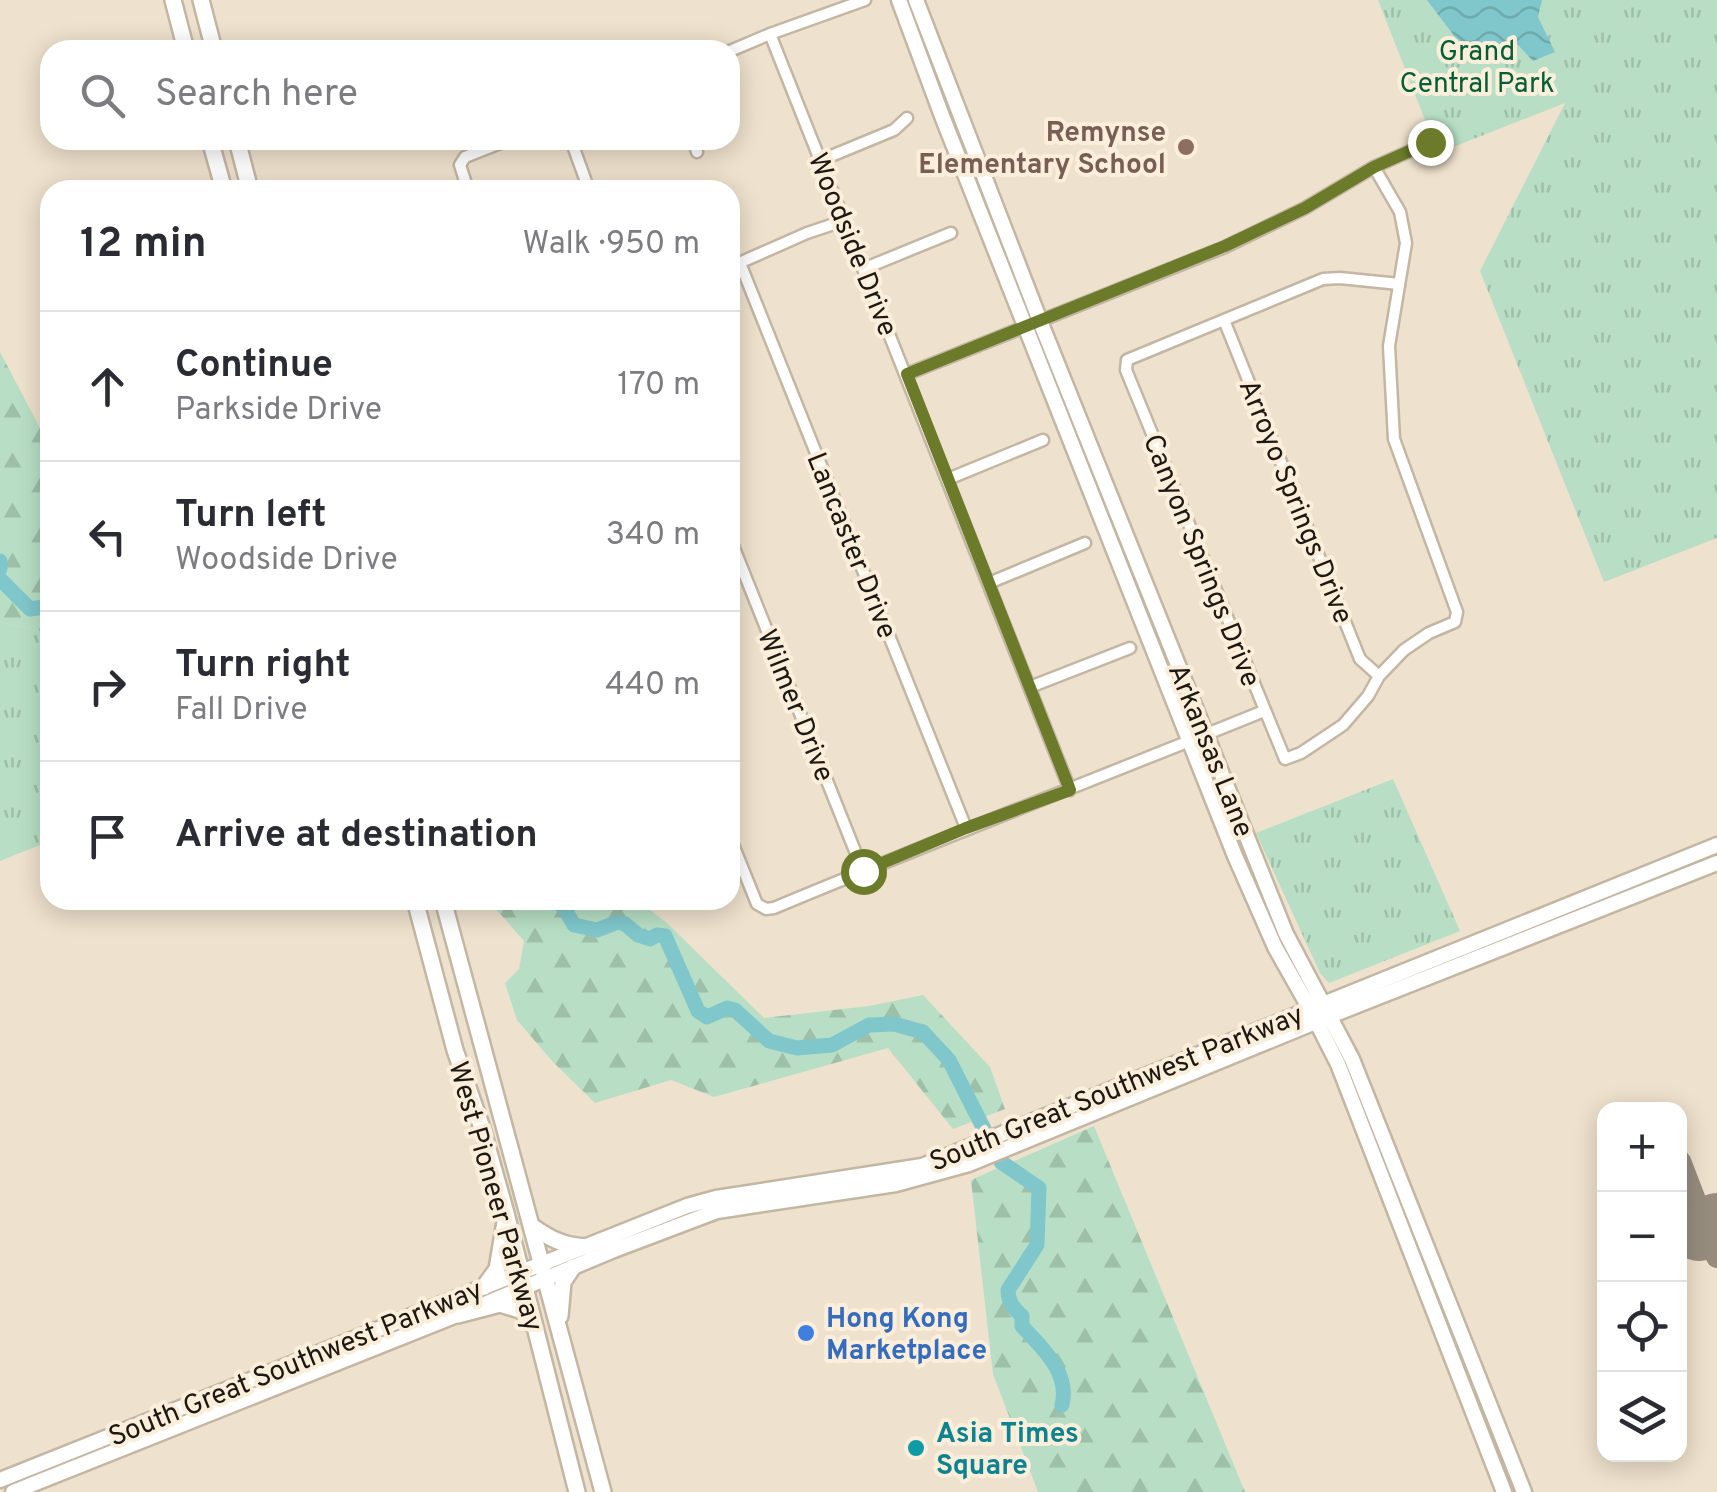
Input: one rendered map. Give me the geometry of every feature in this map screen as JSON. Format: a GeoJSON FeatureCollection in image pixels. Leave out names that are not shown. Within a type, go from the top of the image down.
{"type":"FeatureCollection","features":[{"type":"Feature","properties":{"kind":"main road"},"geometry":{"type":"LineString","coordinates":[[173,0],[183,40]]}},
{"type":"Feature","properties":{"kind":"main road"},"geometry":{"type":"LineString","coordinates":[[201,0],[211,40]]}},
{"type":"Feature","properties":{"kind":"main road","name":"Arkansas Lane"},"geometry":{"type":"LineString","coordinates":[[900,0],[942,116],[1033,324]]}},
{"type":"Feature","properties":{"kind":"main road","name":"Arkansas Lane"},"geometry":{"type":"LineString","coordinates":[[916,0],[1033,324],[1198,738],[1235,856],[1275,947],[1352,1059],[1524,1492]]}},
{"type":"Feature","properties":{"kind":"main road"},"geometry":{"type":"LineString","coordinates":[[213,150],[221,180]]}},
{"type":"Feature","properties":{"kind":"main road"},"geometry":{"type":"LineString","coordinates":[[240,150],[247,180]]}},
{"type":"Feature","properties":{"kind":"main road","name":"South Great Southwest Parkway"},"geometry":{"type":"LineString","coordinates":[[1477,950],[1626,880],[1717,845]]}},
{"type":"Feature","properties":{"kind":"main road","name":"South Great Southwest Parkway"},"geometry":{"type":"LineString","coordinates":[[13,1492],[458,1315],[587,1247],[687,1206],[716,1198],[922,1166],[1477,950],[1634,897],[1717,863]]}},
{"type":"Feature","properties":{"kind":"main road"},"geometry":{"type":"LineString","coordinates":[[1626,880],[1634,897]]}},
{"type":"Feature","properties":{"kind":"main road","name":"West Pioneer Parkway"},"geometry":{"type":"LineString","coordinates":[[419,910],[455,1050],[506,1213],[578,1492]]}},
{"type":"Feature","properties":{"kind":"main road","name":"West Pioneer Parkway"},"geometry":{"type":"LineString","coordinates":[[446,910],[603,1492]]}},
{"type":"Feature","properties":{"kind":"main road","name":"Arkansas Lane"},"geometry":{"type":"LineString","coordinates":[[1320,1012],[1504,1492]]}},
{"type":"Feature","properties":{"kind":"main road","name":"South Great Southwest Parkway"},"geometry":{"type":"LineString","coordinates":[[543,1272],[573,1267],[717,1210],[896,1184],[969,1164],[1320,1012]]}},
{"type":"Feature","properties":{"kind":"main road"},"geometry":{"type":"LineString","coordinates":[[484,1287],[497,1268],[506,1213]]}},
{"type":"Feature","properties":{"kind":"main road"},"geometry":{"type":"LineString","coordinates":[[532,1226],[548,1238],[569,1246],[587,1247]]}},
{"type":"Feature","properties":{"kind":"main road"},"geometry":{"type":"LineString","coordinates":[[560,1334],[564,1282],[573,1267]]}},
{"type":"Feature","properties":{"kind":"main road","name":"South Great Southwest Parkway"},"geometry":{"type":"LineString","coordinates":[[0,1480],[484,1287],[523,1280]]}},
{"type":"Feature","properties":{"kind":"main road"},"geometry":{"type":"LineString","coordinates":[[458,1315],[500,1304],[508,1306],[523,1311],[538,1336]]}},
{"type":"Feature","properties":{"kind":"street"},"geometry":{"type":"LineString","coordinates":[[740,46],[865,0]]}},
{"type":"Feature","properties":{"kind":"street","name":"Woodside Drive"},"geometry":{"type":"LineString","coordinates":[[770,34],[1070,790]]}},
{"type":"Feature","properties":{"kind":"street"},"geometry":{"type":"LineString","coordinates":[[819,161],[894,130],[907,118]]}},
{"type":"Feature","properties":{"kind":"street"},"geometry":{"type":"LineString","coordinates":[[907,374],[1225,246],[1305,208],[1374,167],[1430,142]]}},
{"type":"Feature","properties":{"kind":"street"},"geometry":{"type":"LineString","coordinates":[[465,180],[460,164],[465,156],[481,150]]}},
{"type":"Feature","properties":{"kind":"street"},"geometry":{"type":"LineString","coordinates":[[574,150],[585,180]]}},
{"type":"Feature","properties":{"kind":"street"},"geometry":{"type":"LineString","coordinates":[[1374,167],[1400,212],[1406,243],[1389,346],[1394,439],[1457,612],[1455,622],[1404,650],[1379,676]]}},
{"type":"Feature","properties":{"kind":"street"},"geometry":{"type":"LineString","coordinates":[[740,262],[807,232],[843,221]]}},
{"type":"Feature","properties":{"kind":"street"},"geometry":{"type":"LineString","coordinates":[[863,269],[951,234]]}},
{"type":"Feature","properties":{"kind":"street","name":"Lancaster Drive"},"geometry":{"type":"LineString","coordinates":[[740,276],[966,828]]}},
{"type":"Feature","properties":{"kind":"street"},"geometry":{"type":"LineString","coordinates":[[1224,320],[1323,280],[1399,284]]}},
{"type":"Feature","properties":{"kind":"street","name":"Canyon Springs Drive"},"geometry":{"type":"LineString","coordinates":[[1224,320],[1127,360],[1126,370],[1285,759],[1302,754],[1343,725],[1379,676]]}},
{"type":"Feature","properties":{"kind":"street","name":"Arroyo Springs Drive"},"geometry":{"type":"LineString","coordinates":[[1224,320],[1360,658],[1379,676]]}},
{"type":"Feature","properties":{"kind":"street"},"geometry":{"type":"LineString","coordinates":[[948,480],[1043,440]]}},
{"type":"Feature","properties":{"kind":"street"},"geometry":{"type":"LineString","coordinates":[[989,583],[1085,544]]}},
{"type":"Feature","properties":{"kind":"street","name":"Wilmer Drive"},"geometry":{"type":"LineString","coordinates":[[740,563],[863,871]]}},
{"type":"Feature","properties":{"kind":"street"},"geometry":{"type":"LineString","coordinates":[[1030,687],[1130,648]]}},
{"type":"Feature","properties":{"kind":"street"},"geometry":{"type":"LineString","coordinates":[[740,862],[757,904],[774,908],[1264,711]]}},
{"type":"Feature","properties":{"kind":"green space","name":"Grand Central Park"},"geometry":{"type":"Polygon","coordinates":[[[1378,0],[1717,0],[1717,538],[1604,582],[1480,271],[1565,103],[1438,153],[1378,0]]]}},
{"type":"Feature","properties":{"kind":"green space"},"geometry":{"type":"Polygon","coordinates":[[[0,352],[40,428],[40,631],[0,622],[0,352]]]}},
{"type":"Feature","properties":{"kind":"green space"},"geometry":{"type":"Polygon","coordinates":[[[0,622],[40,631],[40,845],[0,861],[0,622]]]}},
{"type":"Feature","properties":{"kind":"green space"},"geometry":{"type":"Polygon","coordinates":[[[1393,779],[1460,931],[1329,983],[1320,973],[1256,833],[1393,779]]]}},
{"type":"Feature","properties":{"kind":"green space"},"geometry":{"type":"Polygon","coordinates":[[[497,910],[650,910],[764,1018],[869,1006],[923,995],[990,1067],[1005,1109],[953,1129],[888,1048],[714,1097],[671,1080],[595,1103],[517,1020],[505,983],[519,969],[524,941],[497,910]]]}},
{"type":"Feature","properties":{"kind":"green space"},"geometry":{"type":"Polygon","coordinates":[[[1094,1126],[1245,1492],[1038,1492],[993,1374],[971,1180],[1094,1126]]]}},
{"type":"Feature","properties":{"kind":"water"},"geometry":{"type":"Polygon","coordinates":[[[1427,0],[1542,0],[1538,17],[1555,52],[1533,61],[1518,45],[1461,45],[1427,0]]]}},
{"type":"Feature","properties":{"kind":"waterway"},"geometry":{"type":"LineString","coordinates":[[0,561],[0,569]]}},
{"type":"Feature","properties":{"kind":"waterway"},"geometry":{"type":"LineString","coordinates":[[0,579],[30,609],[40,608]]}},
{"type":"Feature","properties":{"kind":"waterway"},"geometry":{"type":"LineString","coordinates":[[565,910],[574,925],[597,930],[618,922],[650,939],[665,936],[698,1011],[707,1017],[727,1008],[735,1010],[769,1041],[797,1048],[832,1045],[869,1025],[894,1024],[923,1032],[949,1060],[987,1135]]}},
{"type":"Feature","properties":{"kind":"waterway"},"geometry":{"type":"LineString","coordinates":[[1001,1162],[1039,1188],[1037,1245],[1008,1294],[1022,1316],[1022,1326],[1058,1371],[1062,1405]]}},
{"type":"Feature","properties":{"kind":"taxiway"},"geometry":{"type":"LineString","coordinates":[[1687,1179],[1717,1257]]}},
{"type":"Feature","properties":{"kind":"runway"},"geometry":{"type":"LineString","coordinates":[[1699,1231],[1717,1223]]}},
{"type":"Feature","properties":{"kind":"place","name":"Remynse Elementary School"},"geometry":{"type":"Point","coordinates":[1186,147]}},
{"type":"Feature","properties":{"kind":"place","name":"Hong Kong Marketplace"},"geometry":{"type":"Point","coordinates":[806,1333]}},
{"type":"Feature","properties":{"kind":"place","name":"Asia Times Square"},"geometry":{"type":"Point","coordinates":[916,1448]}},
{"type":"Feature","properties":{"kind":"route"},"geometry":{"type":"LineString","coordinates":[[863,871],[1070,790],[907,374],[1225,246],[1305,208],[1374,167],[1430,142]]}}]}
